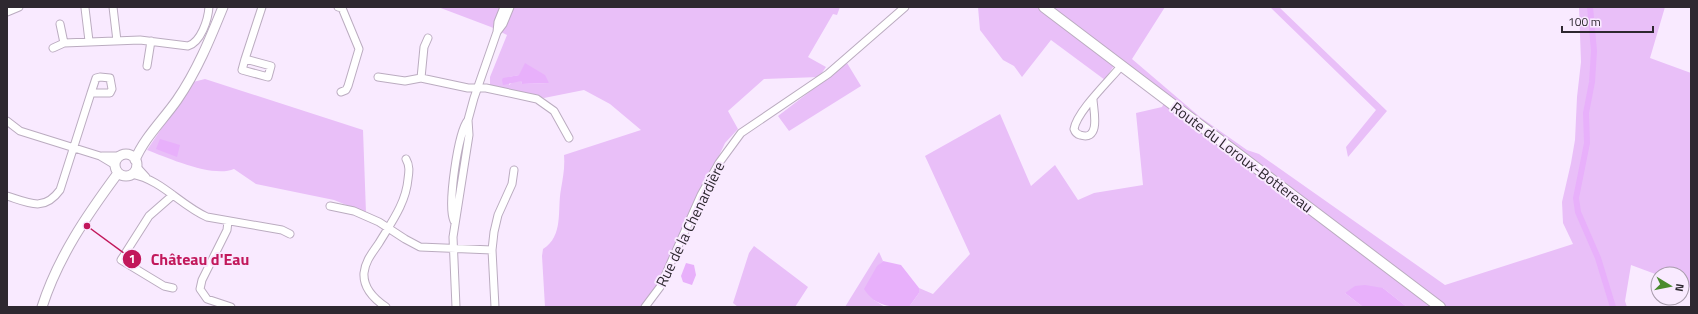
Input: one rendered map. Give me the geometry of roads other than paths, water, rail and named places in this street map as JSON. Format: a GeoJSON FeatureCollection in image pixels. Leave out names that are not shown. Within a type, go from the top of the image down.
{"type":"FeatureCollection","features":[{"type":"Feature","properties":{"kind":"main road","name":"Route du Loroux-Bottereau"},"geometry":{"type":"LineString","coordinates":[[1044,7],[1440,307]]}},
{"type":"Feature","properties":{"kind":"street"},"geometry":{"type":"LineString","coordinates":[[8,10],[20,7]]}},
{"type":"Feature","properties":{"kind":"street"},"geometry":{"type":"LineString","coordinates":[[113,7],[117,41]]}},
{"type":"Feature","properties":{"kind":"street"},"geometry":{"type":"LineString","coordinates":[[53,48],[64,43],[89,41],[151,41],[188,46],[193,45],[201,32],[209,7]]}},
{"type":"Feature","properties":{"kind":"street"},"geometry":{"type":"LineString","coordinates":[[100,156],[125,176],[130,162],[165,117],[187,85],[223,7]]}},
{"type":"Feature","properties":{"kind":"street"},"geometry":{"type":"LineString","coordinates":[[246,59],[262,7]]}},
{"type":"Feature","properties":{"kind":"street"},"geometry":{"type":"LineString","coordinates":[[341,7],[359,49],[348,86],[346,90],[341,92]]}},
{"type":"Feature","properties":{"kind":"street"},"geometry":{"type":"LineString","coordinates":[[456,307],[453,248],[454,221],[458,207],[469,135],[468,120],[504,7]]}},
{"type":"Feature","properties":{"kind":"street"},"geometry":{"type":"LineString","coordinates":[[497,32],[503,24],[510,7]]}},
{"type":"Feature","properties":{"kind":"street","name":"Rue de la Chenardière"},"geometry":{"type":"LineString","coordinates":[[645,307],[660,287],[701,195],[722,158],[741,132],[828,74],[905,7]]}},
{"type":"Feature","properties":{"kind":"street"},"geometry":{"type":"LineString","coordinates":[[85,8],[89,41]]}},
{"type":"Feature","properties":{"kind":"street"},"geometry":{"type":"LineString","coordinates":[[60,24],[64,43]]}},
{"type":"Feature","properties":{"kind":"street"},"geometry":{"type":"LineString","coordinates":[[421,78],[424,47],[428,38]]}},
{"type":"Feature","properties":{"kind":"street"},"geometry":{"type":"LineString","coordinates":[[147,66],[151,41]]}},
{"type":"Feature","properties":{"kind":"street"},"geometry":{"type":"LineString","coordinates":[[1093,98],[1095,127],[1092,133],[1085,136],[1079,135],[1075,132],[1075,124],[1093,98],[1122,65]]}},
{"type":"Feature","properties":{"kind":"street"},"geometry":{"type":"LineString","coordinates":[[378,77],[405,81],[421,78],[477,89],[486,88],[532,97],[542,101],[554,111],[570,138]]}},
{"type":"Feature","properties":{"kind":"street"},"geometry":{"type":"LineString","coordinates":[[7,196],[31,204],[42,204],[53,199],[60,190],[72,148],[91,93]]}},
{"type":"Feature","properties":{"kind":"street"},"geometry":{"type":"LineString","coordinates":[[7,121],[20,131],[100,156],[130,162],[146,177],[173,194],[197,212],[228,221],[282,230],[290,234]]}},
{"type":"Feature","properties":{"kind":"street"},"geometry":{"type":"LineString","coordinates":[[386,307],[377,301],[369,292],[365,283],[364,272],[367,261],[404,199],[410,170],[406,159]]}},
{"type":"Feature","properties":{"kind":"street"},"geometry":{"type":"LineString","coordinates":[[42,307],[53,276],[69,244],[117,169],[130,162]]}},
{"type":"Feature","properties":{"kind":"street"},"geometry":{"type":"LineString","coordinates":[[495,307],[492,250],[495,223],[512,184],[514,170]]}},
{"type":"Feature","properties":{"kind":"street"},"geometry":{"type":"LineString","coordinates":[[173,194],[149,216],[121,260],[164,286],[173,288]]}},
{"type":"Feature","properties":{"kind":"street"},"geometry":{"type":"LineString","coordinates":[[330,206],[362,214],[388,228],[415,246],[492,250]]}},
{"type":"Feature","properties":{"kind":"street"},"geometry":{"type":"LineString","coordinates":[[228,221],[227,230],[202,280],[200,289],[207,299],[231,307]]}},
{"type":"Feature","properties":{"kind":"waterway"},"geometry":{"type":"LineString","coordinates":[[1590,7],[1594,51],[1592,82],[1586,113],[1587,143],[1576,198],[1578,212],[1598,258],[1613,307]]}},
{"type":"Feature","properties":{"kind":"place","name":"Château d'Eau"},"geometry":{"type":"Point","coordinates":[87,226]}}]}
